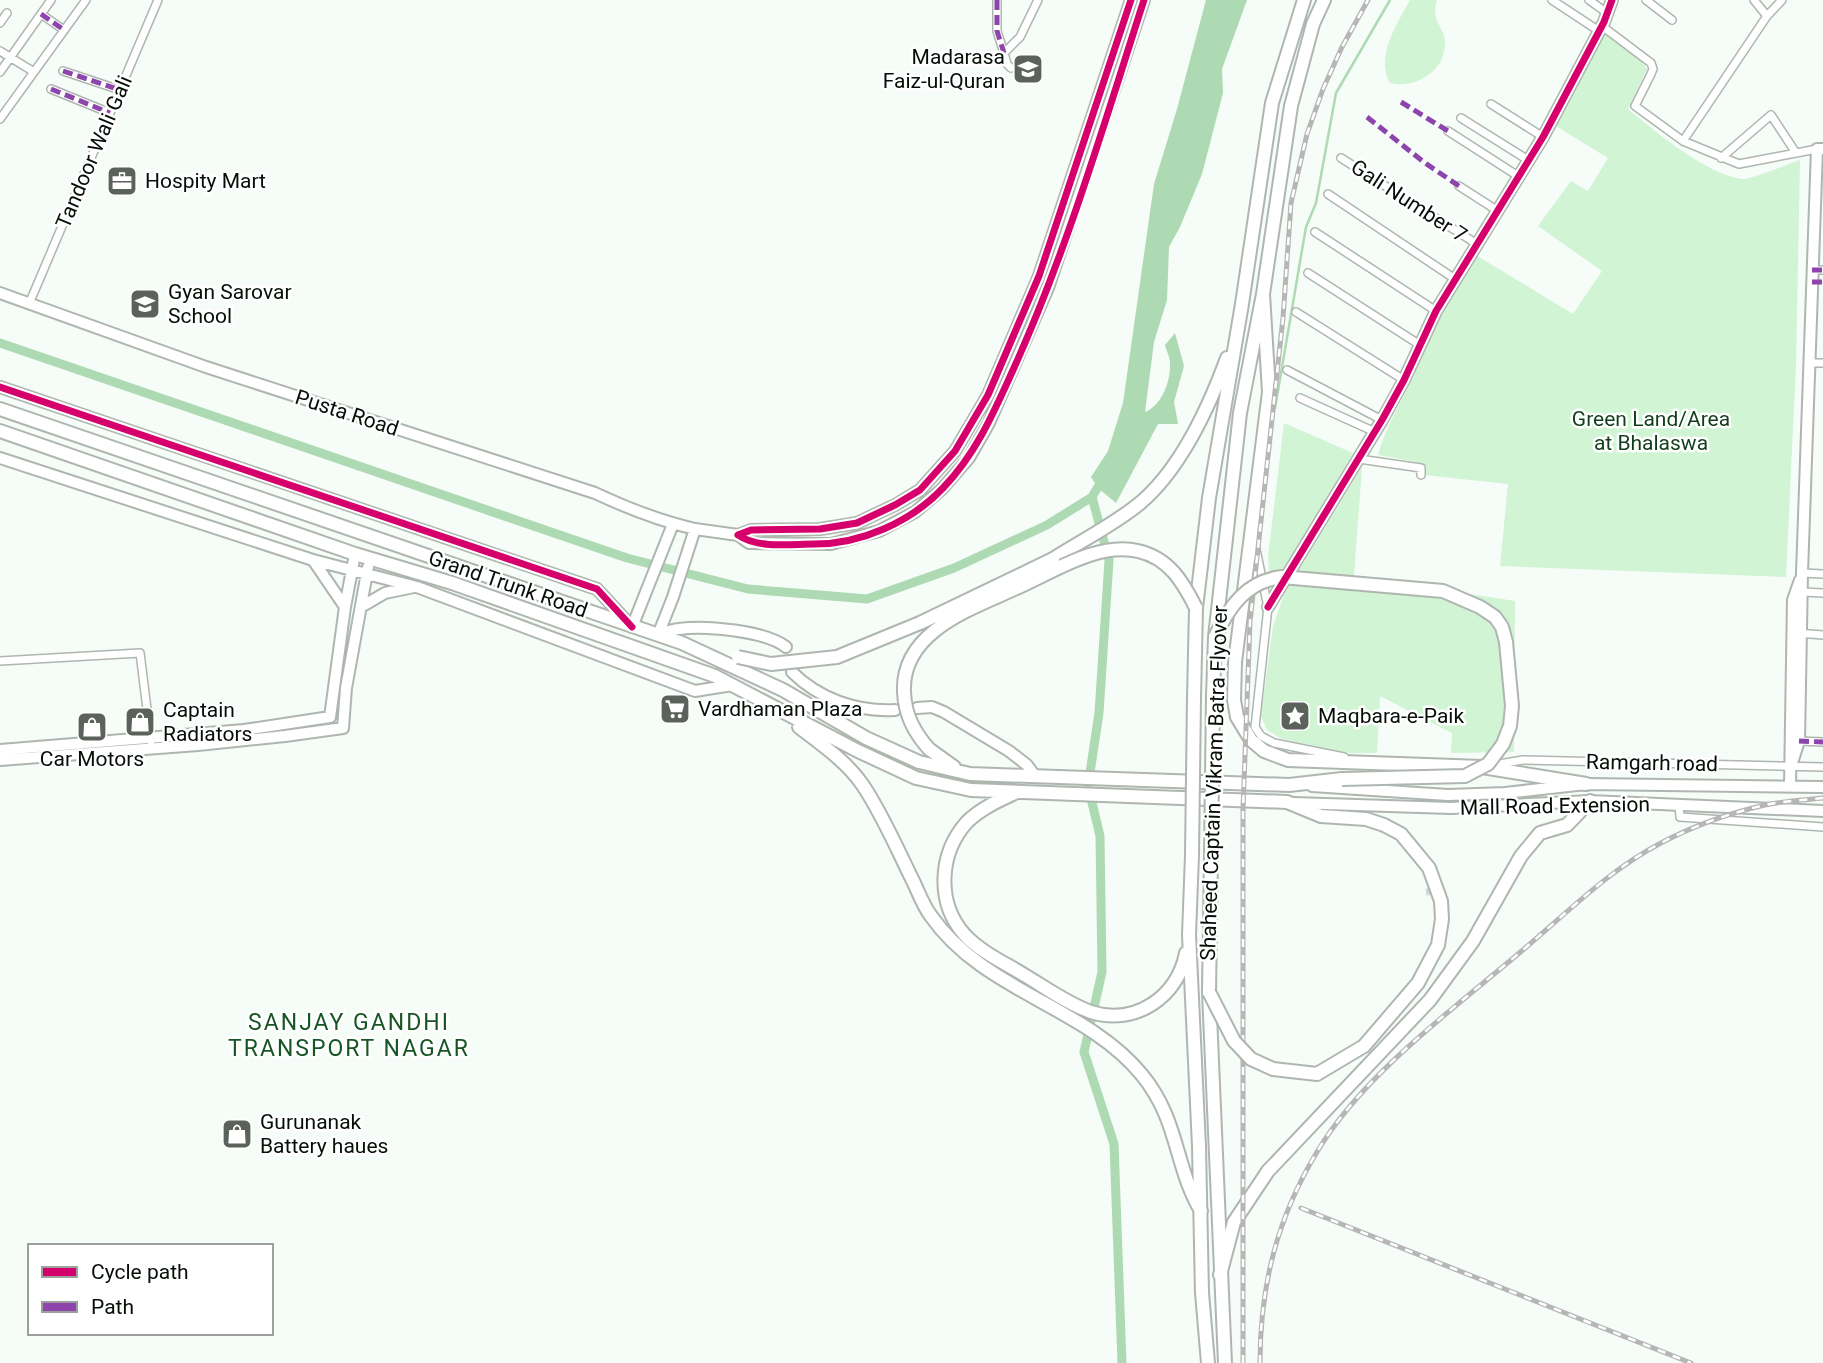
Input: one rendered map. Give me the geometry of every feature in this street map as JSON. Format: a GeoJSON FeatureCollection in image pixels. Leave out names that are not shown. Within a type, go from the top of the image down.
{"type":"FeatureCollection","features":[{"type":"Feature","properties":{"kind":"highway"},"geometry":{"type":"LineString","coordinates":[[696,649],[771,664],[837,657],[920,623],[1053,559],[1139,503],[1160,481],[1211,401],[1232,343],[1242,304],[1272,103],[1304,0]]}},
{"type":"Feature","properties":{"kind":"highway"},"geometry":{"type":"LineString","coordinates":[[1324,0],[1313,24],[1291,106],[1263,294],[1269,392],[1235,662],[1234,700],[1241,725],[1257,746],[1280,758],[1482,767],[1586,784]]}},
{"type":"Feature","properties":{"kind":"highway","name":"Shaheed Captain Vikram Batra Flyover"},"geometry":{"type":"LineString","coordinates":[[1225,1363],[1209,992],[1215,637],[1240,414],[1263,294]]}},
{"type":"Feature","properties":{"kind":"highway","name":"Shaheed Captain Vikram Batra Flyover"},"geometry":{"type":"LineString","coordinates":[[1208,1363],[1202,1293],[1199,1146],[1189,935],[1196,608],[1209,498],[1242,304]]}},
{"type":"Feature","properties":{"kind":"highway","name":"Grand Trunk Road"},"geometry":{"type":"LineString","coordinates":[[0,409],[696,649],[783,690],[866,738],[919,762],[970,774],[1289,785],[1342,779],[1465,776],[1488,764],[1503,744],[1510,726],[1512,706],[1502,627],[1495,617],[1480,607],[1443,591],[1282,577],[1262,581],[1242,594],[1227,613],[1215,637]]}},
{"type":"Feature","properties":{"kind":"highway","name":"Grand Trunk Road"},"geometry":{"type":"LineString","coordinates":[[0,431],[355,554],[452,583],[715,676],[858,751],[916,778],[971,790],[1287,802]]}},
{"type":"Feature","properties":{"kind":"highway"},"geometry":{"type":"LineString","coordinates":[[960,771],[929,749],[917,735],[909,719],[904,696],[907,667],[928,636],[956,617],[1061,568],[1097,553],[1123,549],[1148,554],[1170,567],[1179,577],[1196,608]]}},
{"type":"Feature","properties":{"kind":"highway"},"geometry":{"type":"LineString","coordinates":[[773,706],[840,759],[862,784],[930,916],[949,938],[982,968],[1100,1037],[1121,1052],[1142,1074],[1160,1099],[1169,1118],[1190,1192],[1200,1211]]}},
{"type":"Feature","properties":{"kind":"highway"},"geometry":{"type":"LineString","coordinates":[[1019,791],[980,811],[967,822],[949,851],[944,880],[946,896],[950,912],[965,935],[1033,980],[1092,1012],[1105,1015],[1132,1013],[1156,1002],[1175,983],[1185,959],[1189,935]]}},
{"type":"Feature","properties":{"kind":"highway"},"geometry":{"type":"LineString","coordinates":[[1209,992],[1234,1041],[1251,1059],[1273,1069],[1317,1074],[1364,1046],[1418,983],[1438,945],[1442,919],[1441,901],[1429,868],[1401,834],[1366,819],[1321,816],[1287,802]]}},
{"type":"Feature","properties":{"kind":"highway"},"geometry":{"type":"LineString","coordinates":[[1220,1275],[1234,1222],[1268,1171],[1430,1000],[1473,941],[1521,856],[1540,833],[1567,825],[1590,802]]}},
{"type":"Feature","properties":{"kind":"main road"},"geometry":{"type":"LineString","coordinates":[[737,535],[751,530],[820,528],[857,523],[920,490],[955,451],[988,395],[1039,275],[1131,0]]}},
{"type":"Feature","properties":{"kind":"main road"},"geometry":{"type":"LineString","coordinates":[[737,535],[749,543],[831,544],[879,531],[915,512],[942,489],[969,458],[989,424],[1048,288],[1144,0]]}},
{"type":"Feature","properties":{"kind":"main road"},"geometry":{"type":"LineString","coordinates":[[1268,607],[1382,421],[1436,311],[1543,136],[1600,29],[1612,0]]}},
{"type":"Feature","properties":{"kind":"main road"},"geometry":{"type":"LineString","coordinates":[[1790,786],[1789,740],[1802,592],[1809,363],[1818,276],[1820,149]]}},
{"type":"Feature","properties":{"kind":"main road","name":"Pusta Road"},"geometry":{"type":"LineString","coordinates":[[0,293],[206,368],[594,493],[673,524],[737,535]]}},
{"type":"Feature","properties":{"kind":"main road"},"geometry":{"type":"LineString","coordinates":[[0,387],[597,589],[632,627],[673,524]]}},
{"type":"Feature","properties":{"kind":"main road"},"geometry":{"type":"LineString","coordinates":[[0,458],[313,560],[417,587],[695,691],[732,685]]}},
{"type":"Feature","properties":{"kind":"main road"},"geometry":{"type":"LineString","coordinates":[[658,635],[695,529]]}},
{"type":"Feature","properties":{"kind":"main road"},"geometry":{"type":"LineString","coordinates":[[330,729],[345,607],[355,554]]}},
{"type":"Feature","properties":{"kind":"main road"},"geometry":{"type":"LineString","coordinates":[[0,750],[285,736],[343,728],[342,715],[369,558]]}},
{"type":"Feature","properties":{"kind":"main road"},"geometry":{"type":"LineString","coordinates":[[313,560],[345,607]]}},
{"type":"Feature","properties":{"kind":"main road"},"geometry":{"type":"LineString","coordinates":[[1791,766],[1799,741],[1797,633],[1793,600],[1802,573]]}},
{"type":"Feature","properties":{"kind":"main road"},"geometry":{"type":"LineString","coordinates":[[361,607],[385,593],[417,587]]}},
{"type":"Feature","properties":{"kind":"main road"},"geometry":{"type":"LineString","coordinates":[[658,635],[678,629],[715,629],[773,639],[786,647]]}},
{"type":"Feature","properties":{"kind":"main road"},"geometry":{"type":"LineString","coordinates":[[792,672],[803,683],[845,704],[879,711],[895,710]]}},
{"type":"Feature","properties":{"kind":"main road"},"geometry":{"type":"LineString","coordinates":[[917,708],[934,708],[944,712],[1009,751],[1027,765],[1035,776]]}},
{"type":"Feature","properties":{"kind":"main road"},"geometry":{"type":"LineString","coordinates":[[0,760],[151,743],[342,715]]}},
{"type":"Feature","properties":{"kind":"main road","name":"Mall Road Extension"},"geometry":{"type":"LineString","coordinates":[[1289,785],[1448,795],[1505,793],[1586,784],[1823,787]]}},
{"type":"Feature","properties":{"kind":"main road","name":"Mall Road Extension"},"geometry":{"type":"LineString","coordinates":[[1287,802],[1451,808],[1590,802],[1823,811]]}},
{"type":"Feature","properties":{"kind":"street"},"geometry":{"type":"LineString","coordinates":[[0,72],[51,0]]}},
{"type":"Feature","properties":{"kind":"street"},"geometry":{"type":"LineString","coordinates":[[0,118],[86,0]]}},
{"type":"Feature","properties":{"kind":"street","name":"Tandoor Wali Gali"},"geometry":{"type":"LineString","coordinates":[[29,304],[158,0]]}},
{"type":"Feature","properties":{"kind":"street"},"geometry":{"type":"LineString","coordinates":[[997,0],[997,31],[1007,64],[1011,68]]}},
{"type":"Feature","properties":{"kind":"street"},"geometry":{"type":"LineString","coordinates":[[1004,53],[1020,37],[1038,0]]}},
{"type":"Feature","properties":{"kind":"street"},"geometry":{"type":"LineString","coordinates":[[1552,0],[1639,53],[1652,67],[1651,75],[1635,106],[1683,141],[1721,158],[1746,165],[1820,149]]}},
{"type":"Feature","properties":{"kind":"street"},"geometry":{"type":"LineString","coordinates":[[1589,0],[1607,13]]}},
{"type":"Feature","properties":{"kind":"street"},"geometry":{"type":"LineString","coordinates":[[1646,0],[1672,20]]}},
{"type":"Feature","properties":{"kind":"street"},"geometry":{"type":"LineString","coordinates":[[1754,0],[1767,16]]}},
{"type":"Feature","properties":{"kind":"street"},"geometry":{"type":"LineString","coordinates":[[1683,141],[1767,16],[1782,0]]}},
{"type":"Feature","properties":{"kind":"street"},"geometry":{"type":"LineString","coordinates":[[0,23],[7,13]]}},
{"type":"Feature","properties":{"kind":"street"},"geometry":{"type":"LineString","coordinates":[[41,14],[64,30]]}},
{"type":"Feature","properties":{"kind":"street"},"geometry":{"type":"LineString","coordinates":[[0,51],[33,72]]}},
{"type":"Feature","properties":{"kind":"street"},"geometry":{"type":"LineString","coordinates":[[63,71],[120,90]]}},
{"type":"Feature","properties":{"kind":"street"},"geometry":{"type":"LineString","coordinates":[[51,89],[110,113]]}},
{"type":"Feature","properties":{"kind":"street"},"geometry":{"type":"LineString","coordinates":[[1491,104],[1543,136]]}},
{"type":"Feature","properties":{"kind":"street"},"geometry":{"type":"LineString","coordinates":[[1721,158],[1771,116],[1796,153]]}},
{"type":"Feature","properties":{"kind":"street"},"geometry":{"type":"LineString","coordinates":[[1461,118],[1528,160]]}},
{"type":"Feature","properties":{"kind":"street"},"geometry":{"type":"LineString","coordinates":[[1448,131],[1518,176]]}},
{"type":"Feature","properties":{"kind":"street","name":"Gali Number 7"},"geometry":{"type":"LineString","coordinates":[[1341,158],[1477,244]]}},
{"type":"Feature","properties":{"kind":"street"},"geometry":{"type":"LineString","coordinates":[[1459,186],[1498,211]]}},
{"type":"Feature","properties":{"kind":"street"},"geometry":{"type":"LineString","coordinates":[[1328,194],[1455,279]]}},
{"type":"Feature","properties":{"kind":"street"},"geometry":{"type":"LineString","coordinates":[[1315,232],[1436,311]]}},
{"type":"Feature","properties":{"kind":"street"},"geometry":{"type":"LineString","coordinates":[[1308,273],[1420,345]]}},
{"type":"Feature","properties":{"kind":"street"},"geometry":{"type":"LineString","coordinates":[[1296,312],[1404,380]]}},
{"type":"Feature","properties":{"kind":"street"},"geometry":{"type":"LineString","coordinates":[[1809,363],[1823,363]]}},
{"type":"Feature","properties":{"kind":"street"},"geometry":{"type":"LineString","coordinates":[[1287,370],[1382,421]]}},
{"type":"Feature","properties":{"kind":"street"},"geometry":{"type":"LineString","coordinates":[[1300,398],[1375,432]]}},
{"type":"Feature","properties":{"kind":"street"},"geometry":{"type":"LineString","coordinates":[[1359,459],[1421,468],[1421,475]]}},
{"type":"Feature","properties":{"kind":"street"},"geometry":{"type":"LineString","coordinates":[[1251,529],[1268,607],[1255,727],[1261,736],[1274,743],[1368,763]]}},
{"type":"Feature","properties":{"kind":"street"},"geometry":{"type":"LineString","coordinates":[[1802,573],[1823,575]]}},
{"type":"Feature","properties":{"kind":"street"},"geometry":{"type":"LineString","coordinates":[[1802,592],[1823,593]]}},
{"type":"Feature","properties":{"kind":"street"},"geometry":{"type":"LineString","coordinates":[[1797,633],[1823,635]]}},
{"type":"Feature","properties":{"kind":"street"},"geometry":{"type":"LineString","coordinates":[[0,661],[140,653],[151,743]]}},
{"type":"Feature","properties":{"kind":"street"},"geometry":{"type":"LineString","coordinates":[[1799,741],[1823,742]]}},
{"type":"Feature","properties":{"kind":"street","name":"Ramgarh road"},"geometry":{"type":"LineString","coordinates":[[1482,767],[1523,760],[1823,767]]}},
{"type":"Feature","properties":{"kind":"street"},"geometry":{"type":"LineString","coordinates":[[1679,805],[1680,817],[1823,827]]}},
{"type":"Feature","properties":{"kind":"green space"},"geometry":{"type":"Polygon","coordinates":[[[1410,0],[1437,0],[1435,14],[1444,37],[1444,53],[1434,70],[1418,81],[1390,83],[1386,73],[1386,52],[1410,0]]]}},
{"type":"Feature","properties":{"kind":"green space","name":"Green Land/Area at Bhalaswa"},"geometry":{"type":"Polygon","coordinates":[[[1605,33],[1637,56],[1647,69],[1628,109],[1682,151],[1714,170],[1743,179],[1800,160],[1796,365],[1786,577],[1500,566],[1508,484],[1424,475],[1422,463],[1378,455],[1389,424],[1449,298],[1474,254],[1573,314],[1602,271],[1538,226],[1571,181],[1588,191],[1608,158],[1556,126],[1605,33]]]}},
{"type":"Feature","properties":{"kind":"green space"},"geometry":{"type":"Polygon","coordinates":[[[1284,423],[1353,453],[1286,569],[1269,572],[1268,557],[1284,423]]]}},
{"type":"Feature","properties":{"kind":"green space"},"geometry":{"type":"Polygon","coordinates":[[[1362,467],[1354,576],[1515,601],[1514,752],[1451,753],[1452,733],[1380,696],[1377,753],[1348,753],[1282,739],[1267,730],[1261,716],[1273,626],[1284,595],[1362,467]]]}},
{"type":"Feature","properties":{"kind":"shaded area"},"geometry":{"type":"Polygon","coordinates":[[[1206,0],[1247,0],[1222,69],[1223,93],[1202,174],[1169,247],[1167,300],[1154,342],[1145,412],[1161,398],[1167,384],[1170,362],[1165,345],[1175,333],[1184,366],[1174,402],[1178,424],[1158,424],[1116,503],[1098,488],[1091,477],[1108,451],[1123,403],[1154,184],[1206,0]]]}},
{"type":"Feature","properties":{"kind":"waterway"},"geometry":{"type":"LineString","coordinates":[[1275,408],[1306,227],[1316,203],[1336,93],[1390,0]]}},
{"type":"Feature","properties":{"kind":"waterway"},"geometry":{"type":"LineString","coordinates":[[0,343],[627,558],[748,589],[867,599],[954,568],[1047,525],[1092,497]]}},
{"type":"Feature","properties":{"kind":"waterway"},"geometry":{"type":"LineString","coordinates":[[1102,480],[1092,497],[1109,560],[1099,713],[1088,786],[1100,836],[1102,972],[1084,1052],[1114,1144],[1122,1363]]}},
{"type":"Feature","properties":{"kind":"tunnel"},"geometry":{"type":"LineString","coordinates":[[1426,892],[1447,890]]}},
{"type":"Feature","properties":{"kind":"railway"},"geometry":{"type":"LineString","coordinates":[[1243,1363],[1243,809],[1250,622],[1283,318],[1291,203],[1307,134],[1323,89],[1368,0]]}},
{"type":"Feature","properties":{"kind":"railway"},"geometry":{"type":"LineString","coordinates":[[1260,1363],[1267,1280],[1281,1227],[1291,1202],[1317,1152],[1336,1123],[1385,1069],[1590,892],[1642,854],[1686,831],[1738,812],[1772,804],[1823,798]]}},
{"type":"Feature","properties":{"kind":"railway"},"geometry":{"type":"LineString","coordinates":[[1301,1208],[1691,1363]]}},
{"type":"Feature","properties":{"kind":"marked path"},"geometry":{"type":"LineString","coordinates":[[997,0],[997,31],[1004,53]]}},
{"type":"Feature","properties":{"kind":"marked path"},"geometry":{"type":"LineString","coordinates":[[41,14],[64,30]]}},
{"type":"Feature","properties":{"kind":"marked path"},"geometry":{"type":"LineString","coordinates":[[63,71],[120,90]]}},
{"type":"Feature","properties":{"kind":"marked path"},"geometry":{"type":"LineString","coordinates":[[51,89],[110,113]]}},
{"type":"Feature","properties":{"kind":"marked path"},"geometry":{"type":"LineString","coordinates":[[1401,102],[1448,131]]}},
{"type":"Feature","properties":{"kind":"marked path"},"geometry":{"type":"LineString","coordinates":[[1367,117],[1459,186]]}},
{"type":"Feature","properties":{"kind":"marked path"},"geometry":{"type":"LineString","coordinates":[[1812,270],[1823,270]]}},
{"type":"Feature","properties":{"kind":"marked path"},"geometry":{"type":"LineString","coordinates":[[1812,282],[1823,282]]}},
{"type":"Feature","properties":{"kind":"marked path"},"geometry":{"type":"LineString","coordinates":[[1799,741],[1823,742]]}},
{"type":"Feature","properties":{"kind":"cycle path"},"geometry":{"type":"LineString","coordinates":[[738,535],[751,530],[820,529],[857,523],[920,490],[955,451],[988,395],[1039,276],[1131,0]]}},
{"type":"Feature","properties":{"kind":"cycle path"},"geometry":{"type":"LineString","coordinates":[[738,535],[755,542],[785,545],[850,540],[901,521],[930,500],[955,475],[999,401],[1051,279],[1084,187],[1144,0]]}},
{"type":"Feature","properties":{"kind":"cycle path"},"geometry":{"type":"LineString","coordinates":[[1268,607],[1382,420],[1436,311],[1543,137],[1604,22],[1612,0]]}},
{"type":"Feature","properties":{"kind":"cycle path"},"geometry":{"type":"LineString","coordinates":[[0,387],[597,589],[632,627]]}},
{"type":"Feature","properties":{"kind":"place","name":"Madarasa Faiz-ul-Quran"},"geometry":{"type":"Point","coordinates":[1028,69]}},
{"type":"Feature","properties":{"kind":"place","name":"Hospity Mart"},"geometry":{"type":"Point","coordinates":[122,181]}},
{"type":"Feature","properties":{"kind":"place","name":"Gyan Sarovar School"},"geometry":{"type":"Point","coordinates":[145,304]}},
{"type":"Feature","properties":{"kind":"place","name":"Vardhaman Plaza"},"geometry":{"type":"Point","coordinates":[675,709]}},
{"type":"Feature","properties":{"kind":"place","name":"Maqbara-e-Paik"},"geometry":{"type":"Point","coordinates":[1295,716]}},
{"type":"Feature","properties":{"kind":"place","name":"Captain Radiators"},"geometry":{"type":"Point","coordinates":[140,722]}},
{"type":"Feature","properties":{"kind":"place","name":"Car Motors"},"geometry":{"type":"Point","coordinates":[92,727]}},
{"type":"Feature","properties":{"kind":"place","name":"Gurunanak Battery haues"},"geometry":{"type":"Point","coordinates":[237,1134]}},
{"type":"Feature","properties":{"kind":"district","name":"SANJAY GANDHI TRANSPORT NAGAR"},"geometry":{"type":"Point","coordinates":[349,1035]}}]}
